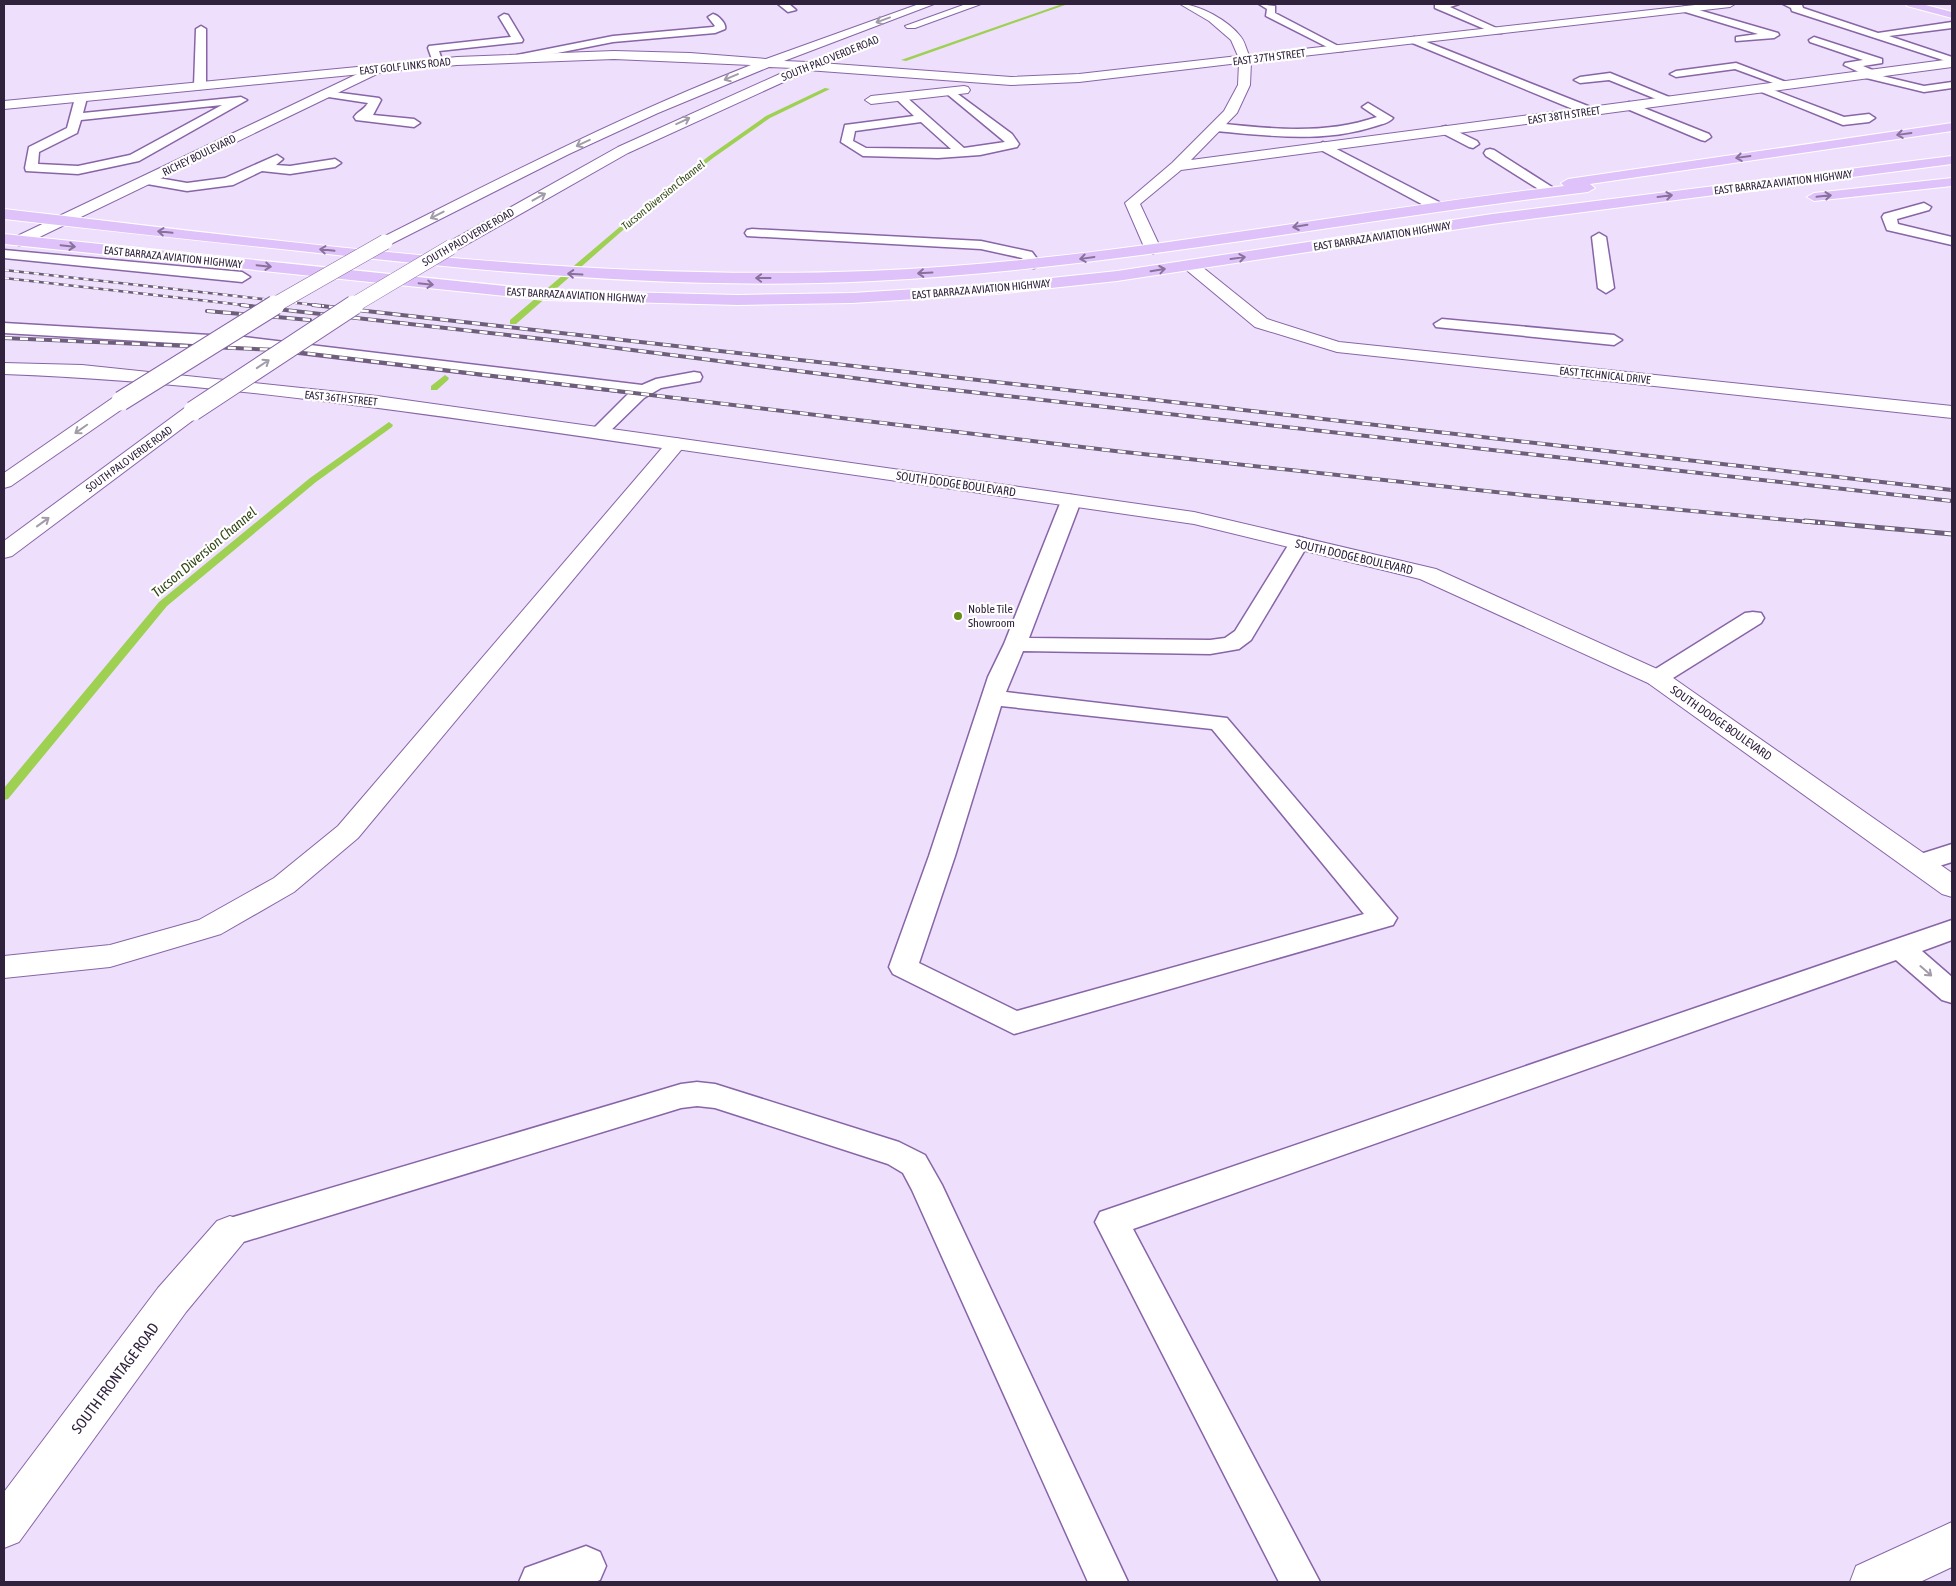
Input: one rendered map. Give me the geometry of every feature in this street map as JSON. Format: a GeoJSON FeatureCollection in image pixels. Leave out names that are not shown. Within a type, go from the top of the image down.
{"type":"FeatureCollection","features":[{"type":"Feature","properties":{"kind":"main road"},"geometry":{"type":"LineString","coordinates":[[1911,4],[1951,23]]}},
{"type":"Feature","properties":{"kind":"main road"},"geometry":{"type":"LineString","coordinates":[[1943,4],[1952,6]]}},
{"type":"Feature","properties":{"kind":"main road"},"geometry":{"type":"LineString","coordinates":[[1348,219],[1545,186],[1952,127]]}},
{"type":"Feature","properties":{"kind":"main road","name":"EAST BARRAZA AVIATION HIGHWAY"},"geometry":{"type":"LineString","coordinates":[[4,214],[514,269],[624,276],[824,278],[945,272],[1034,264],[1153,249],[1542,192],[1803,166],[1952,147]]}},
{"type":"Feature","properties":{"kind":"main road","name":"EAST BARRAZA AVIATION HIGHWAY"},"geometry":{"type":"LineString","coordinates":[[12,240],[489,290],[604,298],[787,300],[934,294],[1059,283],[1374,238],[1492,219],[1952,160]]}},
{"type":"Feature","properties":{"kind":"main road"},"geometry":{"type":"LineString","coordinates":[[1798,199],[1952,182]]}},
{"type":"Feature","properties":{"kind":"main road"},"geometry":{"type":"LineString","coordinates":[[1374,238],[1556,216],[1713,206]]}},
{"type":"Feature","properties":{"kind":"main road"},"geometry":{"type":"LineString","coordinates":[[661,299],[846,295],[977,285],[1111,269],[1148,259],[1153,249]]}},
{"type":"Feature","properties":{"kind":"street","name":"SOUTH PALO VERDE ROAD"},"geometry":{"type":"LineString","coordinates":[[4,482],[121,401],[299,290],[385,242],[572,147],[765,63],[929,4]]}},
{"type":"Feature","properties":{"kind":"street"},"geometry":{"type":"LineString","coordinates":[[896,32],[976,4]]}},
{"type":"Feature","properties":{"kind":"street"},"geometry":{"type":"LineString","coordinates":[[1153,249],[1132,203],[1177,166],[1230,113],[1244,85],[1245,60],[1236,38],[1213,19],[1185,4]]}},
{"type":"Feature","properties":{"kind":"street","name":"EAST 37TH STREET"},"geometry":{"type":"LineString","coordinates":[[807,66],[1010,81],[1079,78],[1730,4]]}},
{"type":"Feature","properties":{"kind":"street","name":"EAST GOLF LINKS ROAD"},"geometry":{"type":"LineString","coordinates":[[4,105],[438,63],[517,58],[614,55],[690,57],[807,66]]}},
{"type":"Feature","properties":{"kind":"street","name":"SOUTH PALO VERDE ROAD"},"geometry":{"type":"LineString","coordinates":[[4,551],[194,411],[361,299],[451,246],[623,150],[733,98],[834,56]]}},
{"type":"Feature","properties":{"kind":"street","name":"EAST 38TH STREET"},"geometry":{"type":"LineString","coordinates":[[1177,166],[1952,62]]}},
{"type":"Feature","properties":{"kind":"street","name":"RICHEY BOULEVARD"},"geometry":{"type":"LineString","coordinates":[[12,240],[61,221],[378,69]]}},
{"type":"Feature","properties":{"kind":"street"},"geometry":{"type":"LineString","coordinates":[[255,81],[287,81],[305,86],[310,91],[309,102]]}},
{"type":"Feature","properties":{"kind":"street"},"geometry":{"type":"LineString","coordinates":[[871,100],[992,87],[1010,81]]}},
{"type":"Feature","properties":{"kind":"street","name":"EAST TECHNICAL DRIVE"},"geometry":{"type":"LineString","coordinates":[[1190,265],[1261,323],[1337,348],[1952,412]]}},
{"type":"Feature","properties":{"kind":"street","name":"EAST 36TH STREET"},"geometry":{"type":"LineString","coordinates":[[4,368],[82,371],[376,402],[676,444]]}},
{"type":"Feature","properties":{"kind":"street"},"geometry":{"type":"LineString","coordinates":[[4,967],[119,953],[210,927],[284,885],[348,832],[676,444]]}},
{"type":"Feature","properties":{"kind":"street","name":"SOUTH DODGE BOULEVARD"},"geometry":{"type":"LineString","coordinates":[[676,444],[1194,518],[1428,574],[1657,678],[1952,887]]}},
{"type":"Feature","properties":{"kind":"street","name":"SOUTH FRONTAGE ROAD"},"geometry":{"type":"LineString","coordinates":[[4,1527],[172,1300],[230,1232]]}},
{"type":"Feature","properties":{"kind":"street"},"geometry":{"type":"LineString","coordinates":[[1872,1582],[1952,1544]]}},
{"type":"Feature","properties":{"kind":"lane"},"geometry":{"type":"LineString","coordinates":[[1264,4],[1272,8],[1270,14],[1339,49]]}},
{"type":"Feature","properties":{"kind":"lane"},"geometry":{"type":"LineString","coordinates":[[1454,4],[1438,6],[1498,31]]}},
{"type":"Feature","properties":{"kind":"lane"},"geometry":{"type":"LineString","coordinates":[[1788,4],[1799,8],[1795,9],[1952,62]]}},
{"type":"Feature","properties":{"kind":"lane"},"geometry":{"type":"LineString","coordinates":[[1685,9],[1774,35],[1740,39]]}},
{"type":"Feature","properties":{"kind":"lane"},"geometry":{"type":"LineString","coordinates":[[438,63],[433,48],[518,40],[504,17]]}},
{"type":"Feature","properties":{"kind":"lane"},"geometry":{"type":"LineString","coordinates":[[517,58],[618,39],[715,30],[721,27],[714,18]]}},
{"type":"Feature","properties":{"kind":"lane"},"geometry":{"type":"LineString","coordinates":[[1874,35],[1951,23]]}},
{"type":"Feature","properties":{"kind":"lane"},"geometry":{"type":"LineString","coordinates":[[200,86],[201,29]]}},
{"type":"Feature","properties":{"kind":"lane"},"geometry":{"type":"LineString","coordinates":[[1414,40],[1589,111]]}},
{"type":"Feature","properties":{"kind":"lane"},"geometry":{"type":"LineString","coordinates":[[1814,40],[1878,61],[1849,65],[1869,74],[1924,89],[1952,85]]}},
{"type":"Feature","properties":{"kind":"lane"},"geometry":{"type":"LineString","coordinates":[[588,44],[583,48],[589,52],[614,55]]}},
{"type":"Feature","properties":{"kind":"lane"},"geometry":{"type":"LineString","coordinates":[[1676,74],[1736,66],[1788,85]]}},
{"type":"Feature","properties":{"kind":"lane"},"geometry":{"type":"LineString","coordinates":[[1580,80],[1610,76],[1670,101]]}},
{"type":"Feature","properties":{"kind":"lane"},"geometry":{"type":"LineString","coordinates":[[1761,88],[1843,121],[1868,118]]}},
{"type":"Feature","properties":{"kind":"lane"},"geometry":{"type":"LineString","coordinates":[[924,118],[849,128],[847,142],[863,152],[961,152],[1013,144],[1008,137],[951,92]]}},
{"type":"Feature","properties":{"kind":"lane"},"geometry":{"type":"LineString","coordinates":[[326,94],[375,100],[369,112],[360,117],[414,123]]}},
{"type":"Feature","properties":{"kind":"lane"},"geometry":{"type":"LineString","coordinates":[[900,97],[961,152]]}},
{"type":"Feature","properties":{"kind":"lane"},"geometry":{"type":"LineString","coordinates":[[77,117],[241,100],[134,158],[78,170],[31,168],[33,150],[73,130],[81,98]]}},
{"type":"Feature","properties":{"kind":"lane"},"geometry":{"type":"LineString","coordinates":[[1629,106],[1705,138]]}},
{"type":"Feature","properties":{"kind":"lane"},"geometry":{"type":"LineString","coordinates":[[1216,127],[1269,132],[1344,132],[1363,128],[1387,118],[1368,107]]}},
{"type":"Feature","properties":{"kind":"lane"},"geometry":{"type":"LineString","coordinates":[[1446,130],[1473,144]]}},
{"type":"Feature","properties":{"kind":"lane"},"geometry":{"type":"LineString","coordinates":[[1323,146],[1434,205]]}},
{"type":"Feature","properties":{"kind":"lane"},"geometry":{"type":"LineString","coordinates":[[1490,154],[1545,186]]}},
{"type":"Feature","properties":{"kind":"lane"},"geometry":{"type":"LineString","coordinates":[[147,180],[187,187],[228,182],[277,159]]}},
{"type":"Feature","properties":{"kind":"lane"},"geometry":{"type":"LineString","coordinates":[[262,167],[290,170],[335,163]]}},
{"type":"Feature","properties":{"kind":"lane"},"geometry":{"type":"LineString","coordinates":[[1924,207],[1889,217],[1892,226],[1915,234],[1952,241]]}},
{"type":"Feature","properties":{"kind":"lane"},"geometry":{"type":"LineString","coordinates":[[752,233],[981,245],[1027,255],[1034,264]]}},
{"type":"Feature","properties":{"kind":"lane"},"geometry":{"type":"LineString","coordinates":[[1599,237],[1606,288]]}},
{"type":"Feature","properties":{"kind":"lane"},"geometry":{"type":"LineString","coordinates":[[4,254],[242,277]]}},
{"type":"Feature","properties":{"kind":"lane"},"geometry":{"type":"LineString","coordinates":[[1442,324],[1614,340]]}},
{"type":"Feature","properties":{"kind":"lane"},"geometry":{"type":"LineString","coordinates":[[4,328],[244,342],[645,390]]}},
{"type":"Feature","properties":{"kind":"lane"},"geometry":{"type":"LineString","coordinates":[[599,432],[638,394],[656,384],[694,377]]}},
{"type":"Feature","properties":{"kind":"lane"},"geometry":{"type":"LineString","coordinates":[[993,698],[1219,723],[1383,918],[1014,1023],[903,967],[999,677],[1015,644],[1071,501]]}},
{"type":"Feature","properties":{"kind":"lane"},"geometry":{"type":"LineString","coordinates":[[1015,644],[1210,646],[1231,644],[1243,635],[1299,543]]}},
{"type":"Feature","properties":{"kind":"lane"},"geometry":{"type":"LineString","coordinates":[[1657,678],[1753,618]]}},
{"type":"Feature","properties":{"kind":"lane"},"geometry":{"type":"LineString","coordinates":[[1920,863],[1952,853]]}},
{"type":"Feature","properties":{"kind":"lane"},"geometry":{"type":"LineString","coordinates":[[1300,1582],[1112,1222],[1952,930]]}},
{"type":"Feature","properties":{"kind":"lane"},"geometry":{"type":"LineString","coordinates":[[1900,948],[1952,994]]}},
{"type":"Feature","properties":{"kind":"lane"},"geometry":{"type":"LineString","coordinates":[[230,1232],[680,1096],[697,1094],[714,1096],[899,1155],[914,1164],[926,1185],[1108,1582]]}},
{"type":"Feature","properties":{"kind":"lane"},"geometry":{"type":"LineString","coordinates":[[539,1582],[586,1566]]}},
{"type":"Feature","properties":{"kind":"waterway","name":"Tucson Diversion Channel"},"geometry":{"type":"LineString","coordinates":[[904,60],[1066,4]]}},
{"type":"Feature","properties":{"kind":"waterway","name":"Tucson Diversion Channel"},"geometry":{"type":"LineString","coordinates":[[513,322],[637,215],[711,157],[768,117],[827,89]]}},
{"type":"Feature","properties":{"kind":"waterway"},"geometry":{"type":"LineString","coordinates":[[434,388],[445,378]]}},
{"type":"Feature","properties":{"kind":"waterway","name":"Tucson Diversion Channel"},"geometry":{"type":"LineString","coordinates":[[4,796],[163,604],[313,480],[389,425]]}},
{"type":"Feature","properties":{"kind":"railway"},"geometry":{"type":"LineString","coordinates":[[4,270],[324,306]]}},
{"type":"Feature","properties":{"kind":"railway"},"geometry":{"type":"LineString","coordinates":[[4,278],[252,306]]}},
{"type":"Feature","properties":{"kind":"railway"},"geometry":{"type":"LineString","coordinates":[[241,305],[569,342],[917,386],[1952,501]]}},
{"type":"Feature","properties":{"kind":"railway"},"geometry":{"type":"LineString","coordinates":[[313,305],[1952,490]]}},
{"type":"Feature","properties":{"kind":"railway"},"geometry":{"type":"LineString","coordinates":[[207,311],[310,320]]}},
{"type":"Feature","properties":{"kind":"railway"},"geometry":{"type":"LineString","coordinates":[[4,338],[278,350],[1115,451],[1533,496],[1820,523]]}},
{"type":"Feature","properties":{"kind":"railway"},"geometry":{"type":"LineString","coordinates":[[1805,521],[1952,534]]}},
{"type":"Feature","properties":{"kind":"place","name":"Noble Tile Showroom"},"geometry":{"type":"Point","coordinates":[958,616]}}]}
